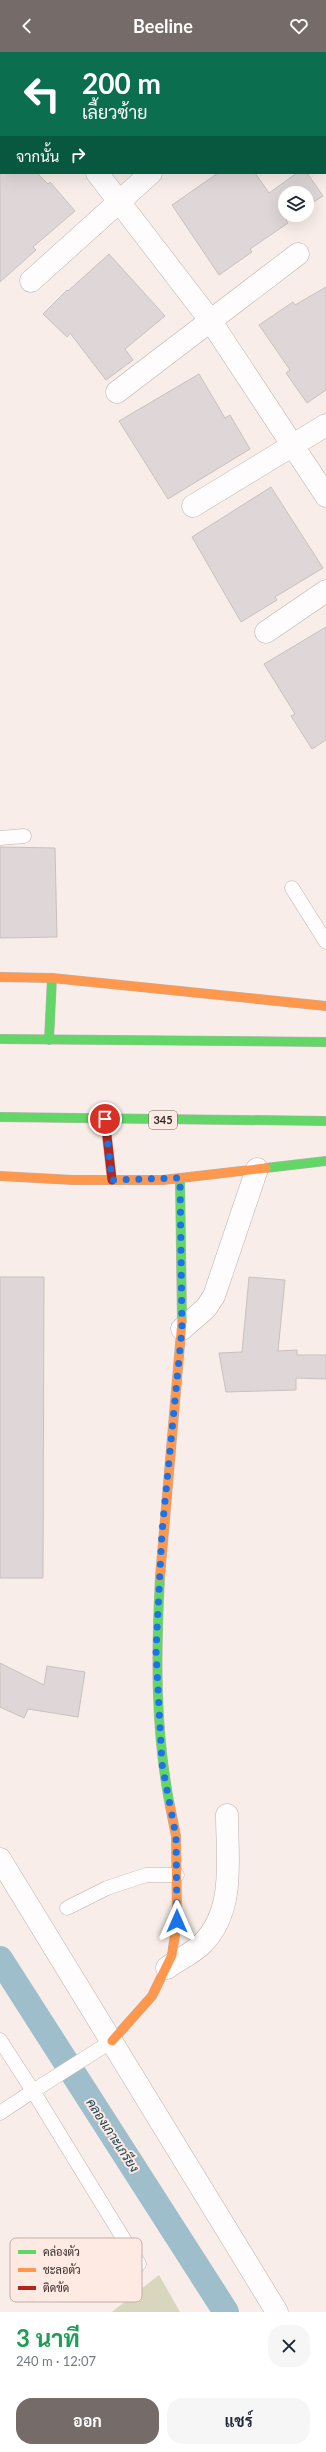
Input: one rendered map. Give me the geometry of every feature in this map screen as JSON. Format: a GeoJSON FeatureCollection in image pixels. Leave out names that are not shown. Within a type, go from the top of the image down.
{"type":"FeatureCollection","features":[{"type":"Feature","properties":{"kind":"main road"},"geometry":{"type":"LineString","coordinates":[[0,977],[52,978],[326,1006]]}},
{"type":"Feature","properties":{"kind":"main road"},"geometry":{"type":"LineString","coordinates":[[48,1040],[52,978]]}},
{"type":"Feature","properties":{"kind":"main road"},"geometry":{"type":"LineString","coordinates":[[0,1039],[326,1042]]}},
{"type":"Feature","properties":{"kind":"main road","name":"345"},"geometry":{"type":"LineString","coordinates":[[0,1117],[326,1121]]}},
{"type":"Feature","properties":{"kind":"main road"},"geometry":{"type":"LineString","coordinates":[[105,1119],[112,1180]]}},
{"type":"Feature","properties":{"kind":"main road"},"geometry":{"type":"LineString","coordinates":[[0,1176],[112,1180],[180,1178],[326,1161]]}},
{"type":"Feature","properties":{"kind":"main road"},"geometry":{"type":"LineString","coordinates":[[112,2041],[152,1996],[167,1968],[172,1955],[177,1921],[176,1836],[162,1764],[156,1651],[162,1532],[182,1329],[180,1178]]}},
{"type":"Feature","properties":{"kind":"street"},"geometry":{"type":"LineString","coordinates":[[98,174],[210,320],[326,496]]}},
{"type":"Feature","properties":{"kind":"street"},"geometry":{"type":"LineString","coordinates":[[31,281],[150,174]]}},
{"type":"Feature","properties":{"kind":"street"},"geometry":{"type":"LineString","coordinates":[[117,392],[298,254]]}},
{"type":"Feature","properties":{"kind":"street"},"geometry":{"type":"LineString","coordinates":[[192,506],[326,425]]}},
{"type":"Feature","properties":{"kind":"street"},"geometry":{"type":"LineString","coordinates":[[266,632],[326,591]]}},
{"type":"Feature","properties":{"kind":"street"},"geometry":{"type":"LineString","coordinates":[[182,1329],[206,1308],[214,1296],[257,1169]]}},
{"type":"Feature","properties":{"kind":"street"},"geometry":{"type":"LineString","coordinates":[[167,1968],[202,1944],[217,1926],[227,1895],[227,1815]]}},
{"type":"Feature","properties":{"kind":"street"},"geometry":{"type":"LineString","coordinates":[[0,1859],[277,2312]]}},
{"type":"Feature","properties":{"kind":"lane"},"geometry":{"type":"LineString","coordinates":[[0,838],[24,836]]}},
{"type":"Feature","properties":{"kind":"lane"},"geometry":{"type":"LineString","coordinates":[[292,888],[326,942]]}},
{"type":"Feature","properties":{"kind":"lane"},"geometry":{"type":"LineString","coordinates":[[68,1908],[107,1888],[146,1875],[177,1875]]}},
{"type":"Feature","properties":{"kind":"lane"},"geometry":{"type":"LineString","coordinates":[[0,2040],[123,2238]]}},
{"type":"Feature","properties":{"kind":"lane"},"geometry":{"type":"LineString","coordinates":[[0,2113],[112,2041]]}},
{"type":"Feature","properties":{"kind":"green space"},"geometry":{"type":"Polygon","coordinates":[[[159,2275],[180,2312],[112,2312],[125,2302],[142,2302],[142,2288],[159,2275]]]}},
{"type":"Feature","properties":{"kind":"building"},"geometry":{"type":"Polygon","coordinates":[[[0,174],[38,174],[48,184],[50,182],[75,211],[33,247],[36,250],[0,282],[0,174]]]}},
{"type":"Feature","properties":{"kind":"building"},"geometry":{"type":"Polygon","coordinates":[[[217,174],[256,174],[269,193],[278,187],[278,222],[288,223],[250,249],[252,252],[219,275],[172,205],[217,174]]]}},
{"type":"Feature","properties":{"kind":"building"},"geometry":{"type":"Polygon","coordinates":[[[296,174],[308,174],[323,196],[314,202],[314,186],[279,186],[296,174]]]}},
{"type":"Feature","properties":{"kind":"building"},"geometry":{"type":"Polygon","coordinates":[[[109,254],[165,316],[125,349],[133,360],[106,380],[70,333],[67,337],[43,314],[67,290],[68,291],[109,254]]]}},
{"type":"Feature","properties":{"kind":"building"},"geometry":{"type":"Polygon","coordinates":[[[326,287],[326,390],[307,403],[286,373],[290,370],[259,325],[293,302],[295,305],[326,287]]]}},
{"type":"Feature","properties":{"kind":"building"},"geometry":{"type":"Polygon","coordinates":[[[199,374],[225,418],[230,415],[250,449],[168,499],[119,421],[199,374]]]}},
{"type":"Feature","properties":{"kind":"building"},"geometry":{"type":"Polygon","coordinates":[[[271,487],[323,568],[275,597],[277,600],[241,622],[192,537],[271,487]]]}},
{"type":"Feature","properties":{"kind":"building"},"geometry":{"type":"Polygon","coordinates":[[[326,627],[326,740],[312,749],[291,716],[295,714],[264,664],[326,627]]]}},
{"type":"Feature","properties":{"kind":"building"},"geometry":{"type":"Polygon","coordinates":[[[0,847],[55,848],[57,937],[0,938],[0,847]]]}},
{"type":"Feature","properties":{"kind":"building"},"geometry":{"type":"Polygon","coordinates":[[[0,1277],[44,1277],[43,1578],[0,1578],[0,1277]]]}},
{"type":"Feature","properties":{"kind":"building"},"geometry":{"type":"Polygon","coordinates":[[[249,1277],[285,1280],[278,1351],[297,1350],[297,1355],[326,1355],[326,1379],[296,1378],[296,1390],[226,1392],[219,1353],[242,1352],[249,1277]]]}},
{"type":"Feature","properties":{"kind":"building"},"geometry":{"type":"Polygon","coordinates":[[[0,1663],[44,1685],[47,1666],[85,1672],[78,1717],[28,1709],[24,1718],[0,1707],[0,1663]]]}},
{"type":"Feature","properties":{"kind":"waterway","name":"คลองเกาะเกรียง"},"geometry":{"type":"LineString","coordinates":[[0,1959],[226,2312]]}},
{"type":"Feature","properties":{"kind":"traffic: fast"},"geometry":{"type":"LineString","coordinates":[[49,1040],[52,978]]}},
{"type":"Feature","properties":{"kind":"traffic: fast"},"geometry":{"type":"LineString","coordinates":[[0,1039],[326,1042]]}},
{"type":"Feature","properties":{"kind":"traffic: fast"},"geometry":{"type":"LineString","coordinates":[[0,1117],[326,1121]]}},
{"type":"Feature","properties":{"kind":"traffic: fast"},"geometry":{"type":"LineString","coordinates":[[266,1168],[326,1161]]}},
{"type":"Feature","properties":{"kind":"traffic: fast"},"geometry":{"type":"LineString","coordinates":[[180,1178],[182,1321]]}},
{"type":"Feature","properties":{"kind":"traffic: fast"},"geometry":{"type":"LineString","coordinates":[[160,1577],[157,1663],[159,1720],[165,1777],[170,1806]]}},
{"type":"Feature","properties":{"kind":"traffic: slow"},"geometry":{"type":"LineString","coordinates":[[0,977],[52,978],[326,1006]]}},
{"type":"Feature","properties":{"kind":"traffic: slow"},"geometry":{"type":"LineString","coordinates":[[0,1176],[73,1180],[163,1180],[266,1168]]}},
{"type":"Feature","properties":{"kind":"traffic: slow"},"geometry":{"type":"LineString","coordinates":[[160,1577],[182,1321]]}},
{"type":"Feature","properties":{"kind":"traffic: slow"},"geometry":{"type":"LineString","coordinates":[[112,2041],[152,1996],[172,1955],[177,1921],[176,1836],[170,1806]]}},
{"type":"Feature","properties":{"kind":"traffic: jam"},"geometry":{"type":"LineString","coordinates":[[105,1119],[112,1180]]}},
{"type":"Feature","properties":{"kind":"route"},"geometry":{"type":"LineString","coordinates":[[105,1119],[112,1180],[163,1180],[180,1178],[182,1329],[162,1532],[156,1651],[158,1714],[162,1764],[176,1836],[177,1921]]}}]}
